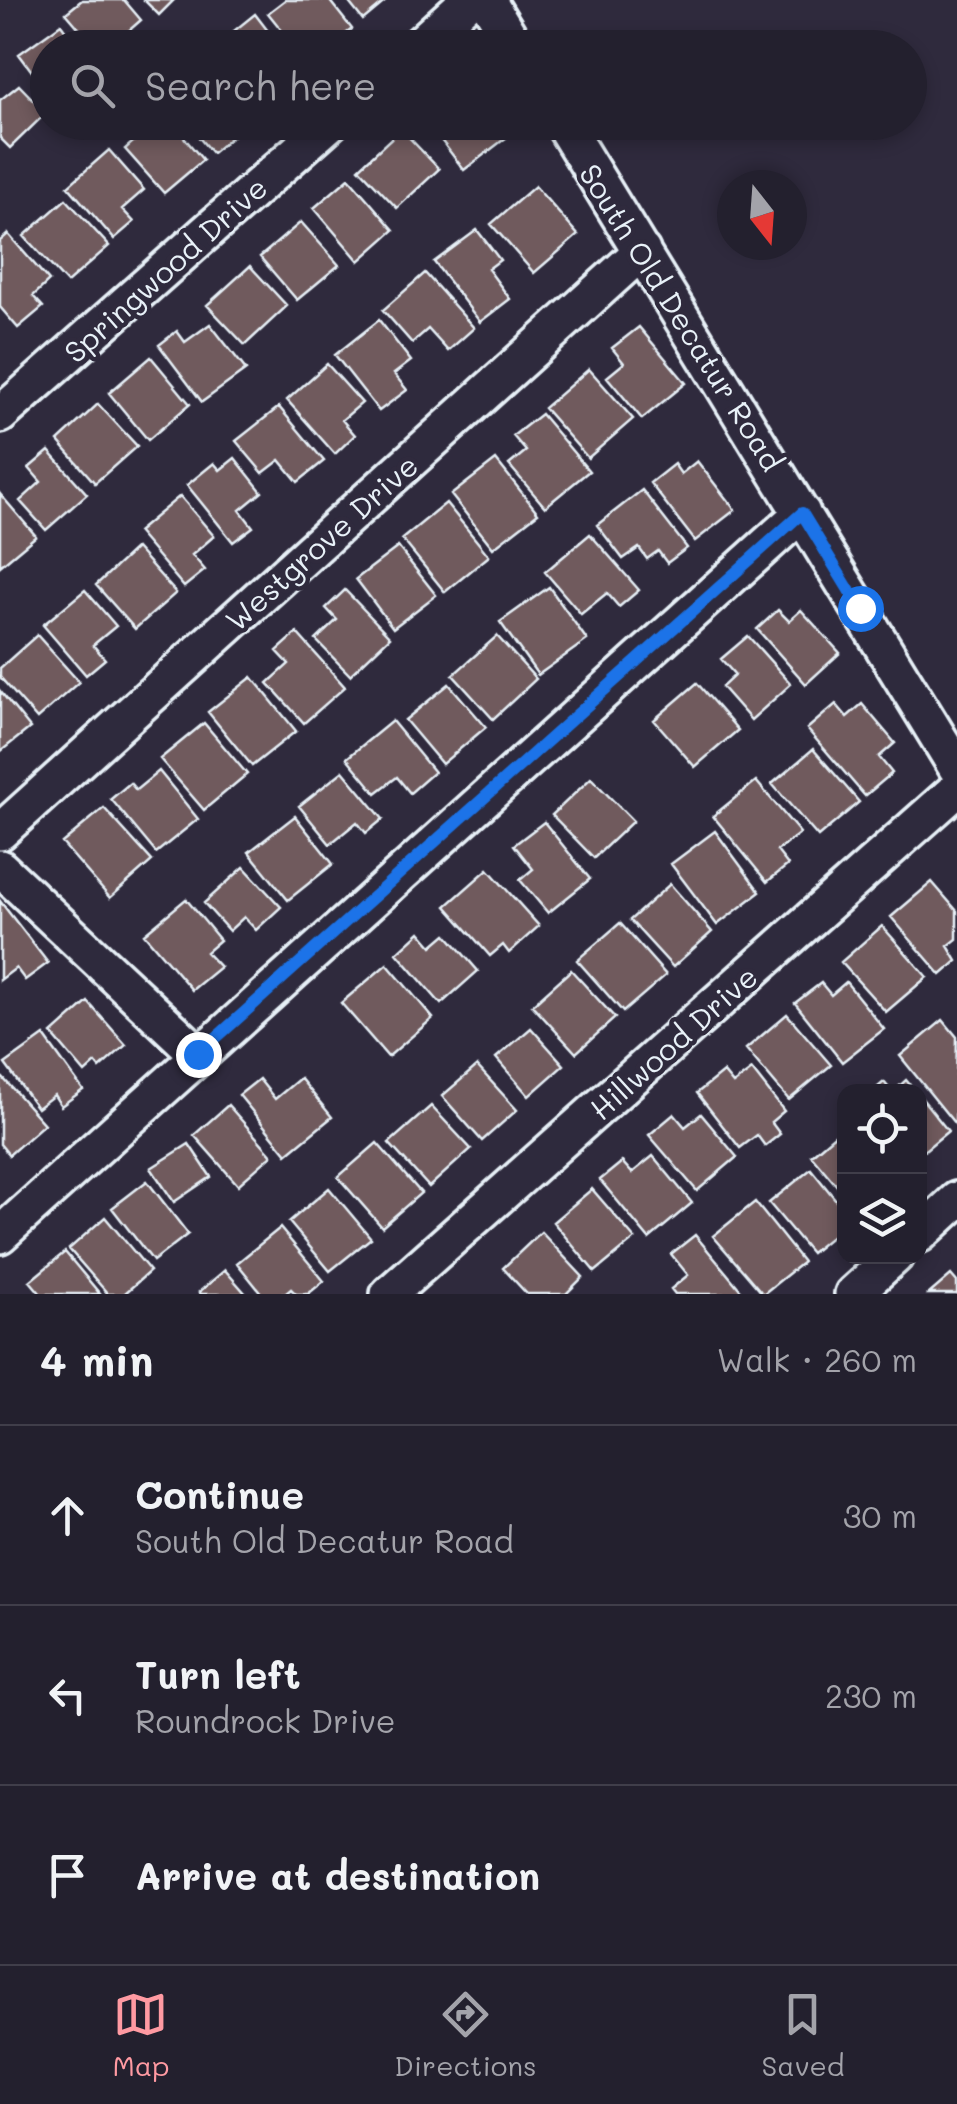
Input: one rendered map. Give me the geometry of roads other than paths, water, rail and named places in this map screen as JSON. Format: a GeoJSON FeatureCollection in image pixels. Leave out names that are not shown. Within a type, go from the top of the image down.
{"type":"FeatureCollection","features":[{"type":"Feature","properties":{"kind":"street"},"geometry":{"type":"LineString","coordinates":[[436,30],[469,0]]}},
{"type":"Feature","properties":{"kind":"street"},"geometry":{"type":"LineString","coordinates":[[486,0],[505,30]]}},
{"type":"Feature","properties":{"kind":"street","name":"Springwood Drive"},"geometry":{"type":"LineString","coordinates":[[0,415],[311,140]]}},
{"type":"Feature","properties":{"kind":"street","name":"South Old Decatur Road"},"geometry":{"type":"LineString","coordinates":[[573,140],[957,768]]}},
{"type":"Feature","properties":{"kind":"street","name":"Westgrove Drive"},"geometry":{"type":"LineString","coordinates":[[0,832],[642,252]]}},
{"type":"Feature","properties":{"kind":"street"},"geometry":{"type":"LineString","coordinates":[[0,1235],[802,513]]}},
{"type":"Feature","properties":{"kind":"street","name":"Hillwood Drive"},"geometry":{"type":"LineString","coordinates":[[389,1294],[957,789]]}},
{"type":"Feature","properties":{"kind":"street"},"geometry":{"type":"LineString","coordinates":[[0,868],[198,1054]]}},
{"type":"Feature","properties":{"kind":"street"},"geometry":{"type":"LineString","coordinates":[[927,1228],[957,1200]]}},
{"type":"Feature","properties":{"kind":"street"},"geometry":{"type":"LineString","coordinates":[[853,1294],[886,1264]]}}]}
